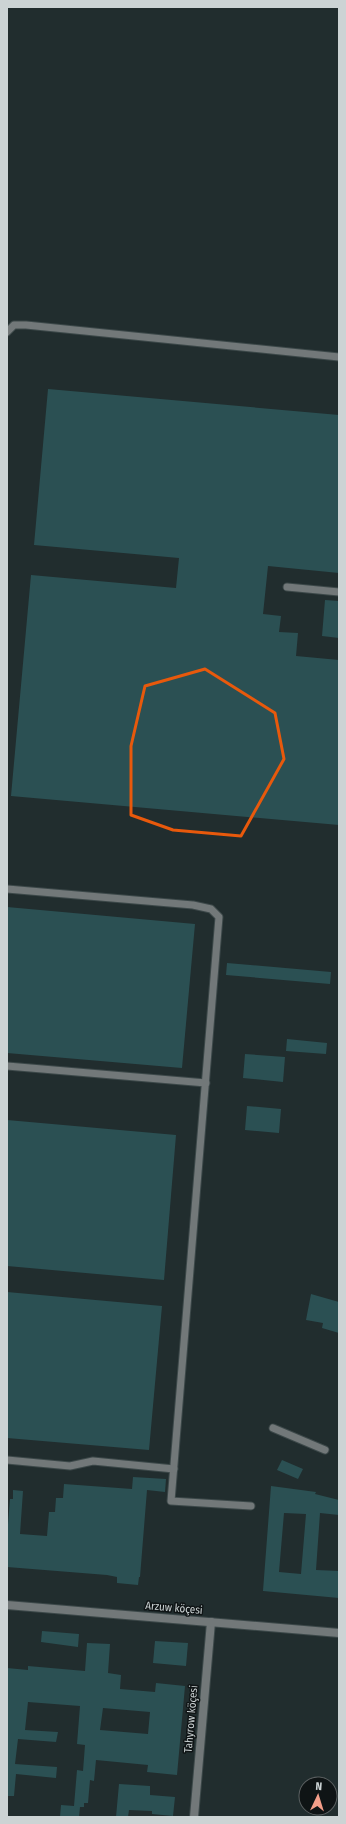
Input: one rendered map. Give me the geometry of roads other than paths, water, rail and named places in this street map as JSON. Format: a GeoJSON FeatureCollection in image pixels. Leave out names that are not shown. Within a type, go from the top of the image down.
{"type":"FeatureCollection","features":[{"type":"Feature","properties":{"kind":"street","name":"Arzuw köçesi"},"geometry":{"type":"LineString","coordinates":[[7,1605],[339,1633]]}},
{"type":"Feature","properties":{"kind":"street","name":"Tahyrow köçesi"},"geometry":{"type":"LineString","coordinates":[[194,1817],[211,1622]]}},
{"type":"Feature","properties":{"kind":"lane"},"geometry":{"type":"LineString","coordinates":[[7,332],[14,325],[26,325],[339,357]]}},
{"type":"Feature","properties":{"kind":"lane"},"geometry":{"type":"LineString","coordinates":[[287,587],[339,592]]}},
{"type":"Feature","properties":{"kind":"lane"},"geometry":{"type":"LineString","coordinates":[[7,889],[193,905],[211,909],[219,917],[171,1501],[251,1506]]}},
{"type":"Feature","properties":{"kind":"lane"},"geometry":{"type":"LineString","coordinates":[[7,1066],[206,1083]]}},
{"type":"Feature","properties":{"kind":"lane"},"geometry":{"type":"LineString","coordinates":[[273,1428],[326,1450]]}},
{"type":"Feature","properties":{"kind":"lane"},"geometry":{"type":"LineString","coordinates":[[7,1460],[70,1466],[93,1461],[174,1469]]}}]}
